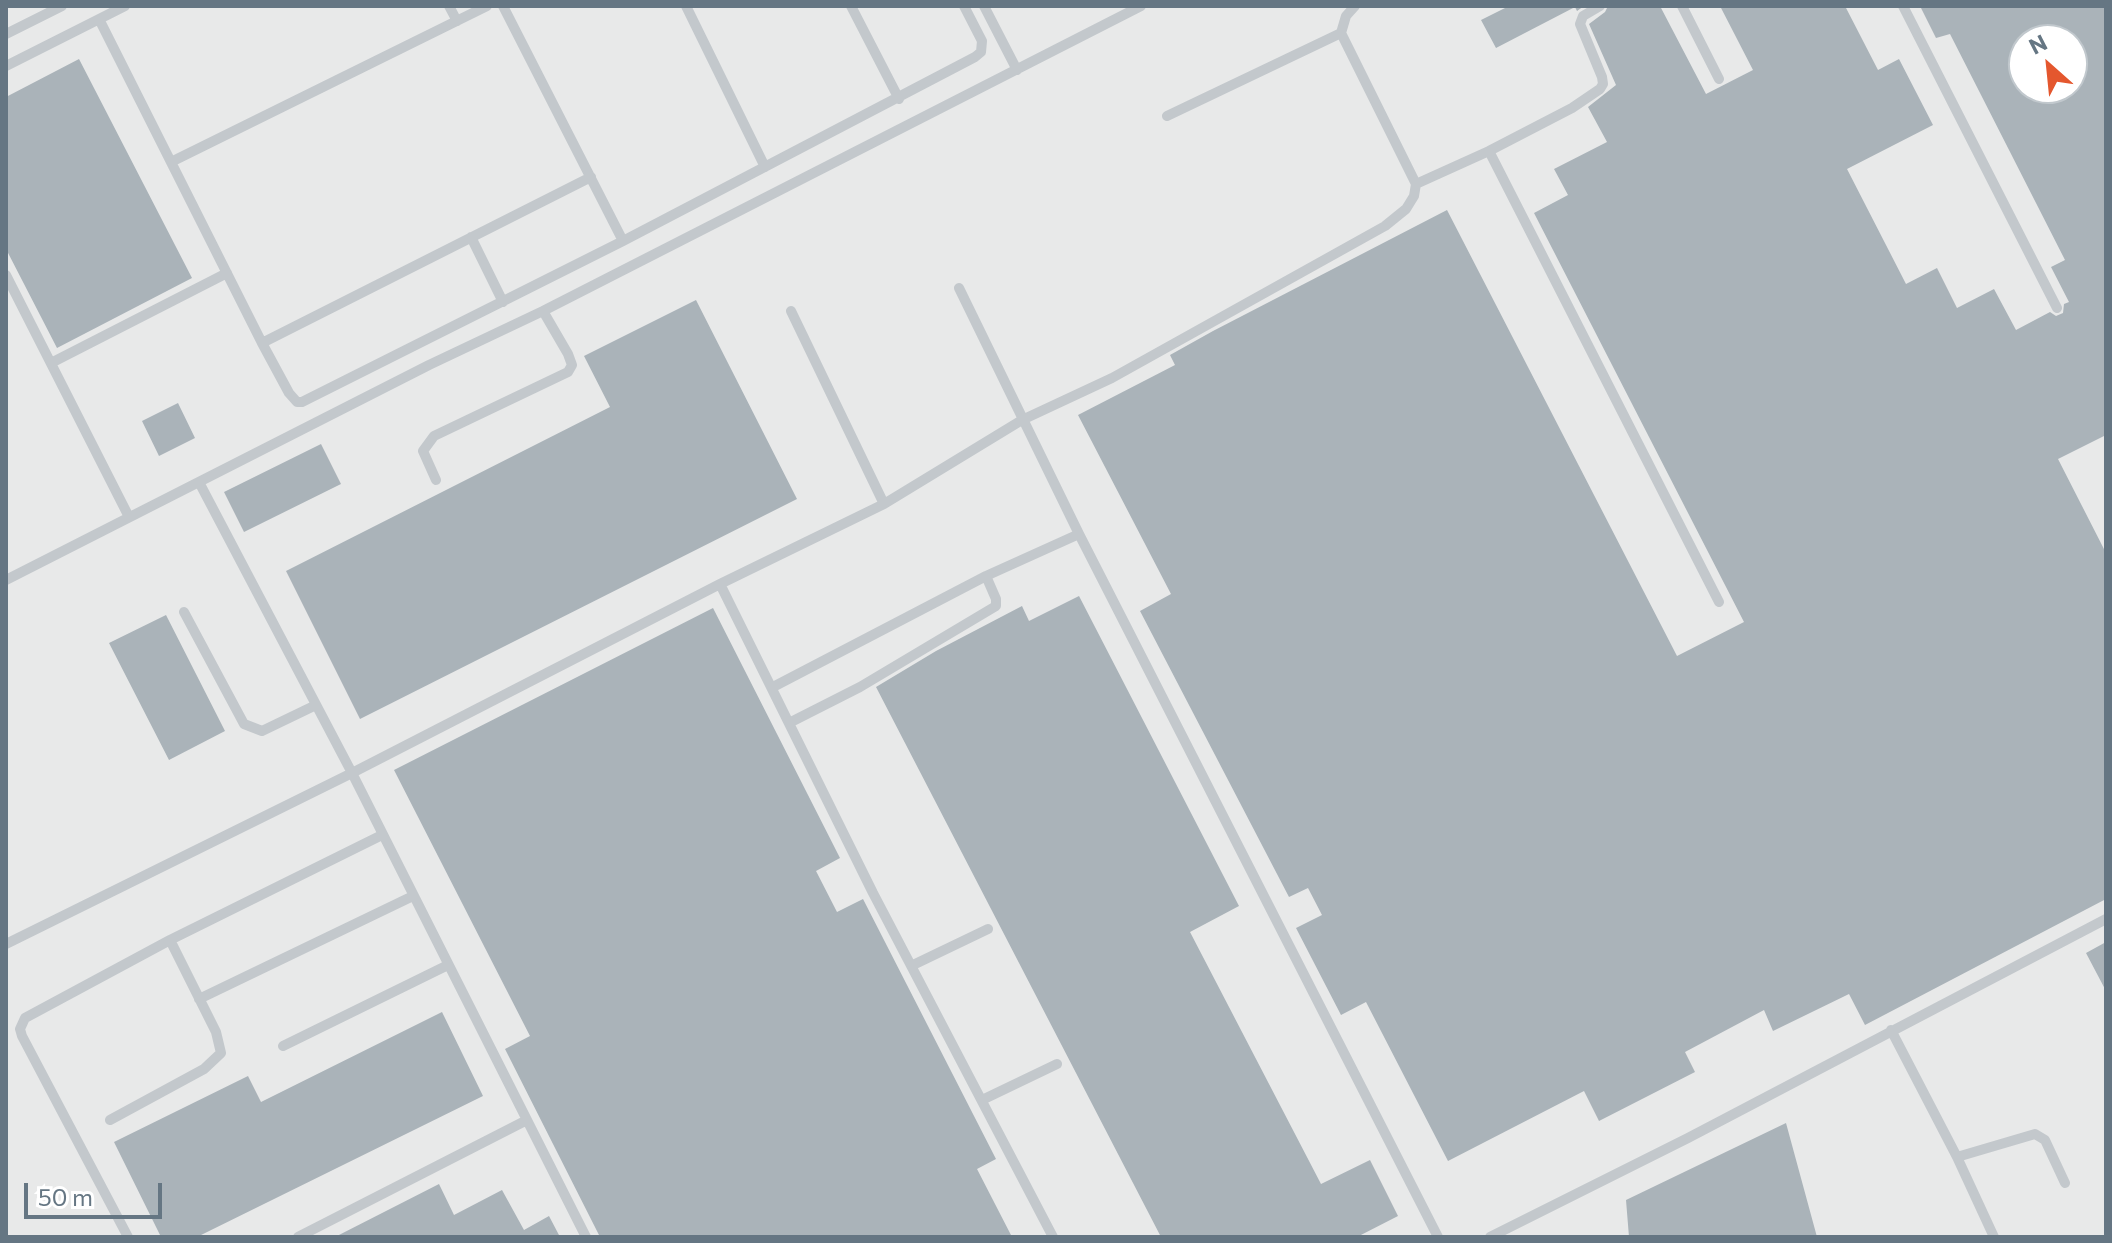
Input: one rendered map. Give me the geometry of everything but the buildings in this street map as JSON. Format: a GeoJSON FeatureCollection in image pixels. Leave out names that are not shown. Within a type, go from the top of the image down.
{"type":"FeatureCollection","features":[{"type":"Feature","properties":{"kind":"lane"},"geometry":{"type":"LineString","coordinates":[[6,34],[62,6]]}},
{"type":"Feature","properties":{"kind":"lane"},"geometry":{"type":"LineString","coordinates":[[6,66],[125,6]]}},
{"type":"Feature","properties":{"kind":"lane"},"geometry":{"type":"LineString","coordinates":[[449,6],[457,21]]}},
{"type":"Feature","properties":{"kind":"lane"},"geometry":{"type":"LineString","coordinates":[[171,162],[487,6]]}},
{"type":"Feature","properties":{"kind":"lane"},"geometry":{"type":"LineString","coordinates":[[503,6],[623,241]]}},
{"type":"Feature","properties":{"kind":"lane"},"geometry":{"type":"LineString","coordinates":[[686,6],[765,167]]}},
{"type":"Feature","properties":{"kind":"lane"},"geometry":{"type":"LineString","coordinates":[[851,6],[899,99]]}},
{"type":"Feature","properties":{"kind":"lane"},"geometry":{"type":"LineString","coordinates":[[99,19],[262,343],[289,393],[297,402],[302,402],[899,99],[981,52],[982,41],[964,6]]}},
{"type":"Feature","properties":{"kind":"lane"},"geometry":{"type":"LineString","coordinates":[[984,6],[1017,70]]}},
{"type":"Feature","properties":{"kind":"lane"},"geometry":{"type":"LineString","coordinates":[[6,580],[1141,6]]}},
{"type":"Feature","properties":{"kind":"lane"},"geometry":{"type":"LineString","coordinates":[[6,944],[884,504],[1022,420],[1112,378],[1385,226],[1406,209],[1414,196],[1416,184],[1341,33],[1346,16],[1355,6]]}},
{"type":"Feature","properties":{"kind":"lane"},"geometry":{"type":"LineString","coordinates":[[1416,184],[1489,151],[1572,108],[1600,89],[1602,77],[1580,24],[1583,16],[1600,6]]}},
{"type":"Feature","properties":{"kind":"lane"},"geometry":{"type":"LineString","coordinates":[[1682,6],[1719,79]]}},
{"type":"Feature","properties":{"kind":"lane"},"geometry":{"type":"LineString","coordinates":[[1903,6],[2057,308]]}},
{"type":"Feature","properties":{"kind":"lane"},"geometry":{"type":"LineString","coordinates":[[1167,116],[1341,33]]}},
{"type":"Feature","properties":{"kind":"lane"},"geometry":{"type":"LineString","coordinates":[[1489,151],[1719,602]]}},
{"type":"Feature","properties":{"kind":"lane"},"geometry":{"type":"LineString","coordinates":[[262,343],[591,177]]}},
{"type":"Feature","properties":{"kind":"lane"},"geometry":{"type":"LineString","coordinates":[[471,237],[503,302]]}},
{"type":"Feature","properties":{"kind":"lane"},"geometry":{"type":"LineString","coordinates":[[51,363],[227,273]]}},
{"type":"Feature","properties":{"kind":"lane"},"geometry":{"type":"LineString","coordinates":[[6,275],[129,517]]}},
{"type":"Feature","properties":{"kind":"lane"},"geometry":{"type":"LineString","coordinates":[[959,288],[1079,534],[1438,1237]]}},
{"type":"Feature","properties":{"kind":"lane"},"geometry":{"type":"LineString","coordinates":[[436,480],[423,451],[434,436],[568,372],[572,365],[568,354],[543,311]]}},
{"type":"Feature","properties":{"kind":"lane"},"geometry":{"type":"LineString","coordinates":[[791,311],[884,504]]}},
{"type":"Feature","properties":{"kind":"lane"},"geometry":{"type":"LineString","coordinates":[[200,484],[352,773],[586,1237]]}},
{"type":"Feature","properties":{"kind":"lane"},"geometry":{"type":"LineString","coordinates":[[773,687],[986,576],[1079,534]]}},
{"type":"Feature","properties":{"kind":"lane"},"geometry":{"type":"LineString","coordinates":[[789,723],[860,687],[996,606],[986,576]]}},
{"type":"Feature","properties":{"kind":"lane"},"geometry":{"type":"LineString","coordinates":[[720,584],[1053,1237]]}},
{"type":"Feature","properties":{"kind":"lane"},"geometry":{"type":"LineString","coordinates":[[184,612],[244,724],[262,731],[316,705]]}},
{"type":"Feature","properties":{"kind":"lane"},"geometry":{"type":"LineString","coordinates":[[128,1237],[20,1029],[29,1013],[382,835]]}},
{"type":"Feature","properties":{"kind":"lane"},"geometry":{"type":"LineString","coordinates":[[199,999],[413,896]]}},
{"type":"Feature","properties":{"kind":"lane"},"geometry":{"type":"LineString","coordinates":[[1490,1237],[1688,1138],[2106,919]]}},
{"type":"Feature","properties":{"kind":"lane"},"geometry":{"type":"LineString","coordinates":[[913,965],[988,929]]}},
{"type":"Feature","properties":{"kind":"lane"},"geometry":{"type":"LineString","coordinates":[[110,1120],[204,1069],[221,1053],[216,1032],[170,940]]}},
{"type":"Feature","properties":{"kind":"lane"},"geometry":{"type":"LineString","coordinates":[[283,1046],[448,965]]}},
{"type":"Feature","properties":{"kind":"lane"},"geometry":{"type":"LineString","coordinates":[[1891,1030],[1957,1157],[1994,1237]]}},
{"type":"Feature","properties":{"kind":"lane"},"geometry":{"type":"LineString","coordinates":[[982,1100],[1057,1064]]}},
{"type":"Feature","properties":{"kind":"lane"},"geometry":{"type":"LineString","coordinates":[[298,1237],[527,1120]]}},
{"type":"Feature","properties":{"kind":"lane"},"geometry":{"type":"LineString","coordinates":[[1957,1157],[2035,1134],[2045,1140],[2065,1183]]}},
{"type":"Feature","properties":{"kind":"shaded area"},"geometry":{"type":"Polygon","coordinates":[[[6,6],[2106,6],[2106,1237],[6,1237],[6,6]]]}}]}
